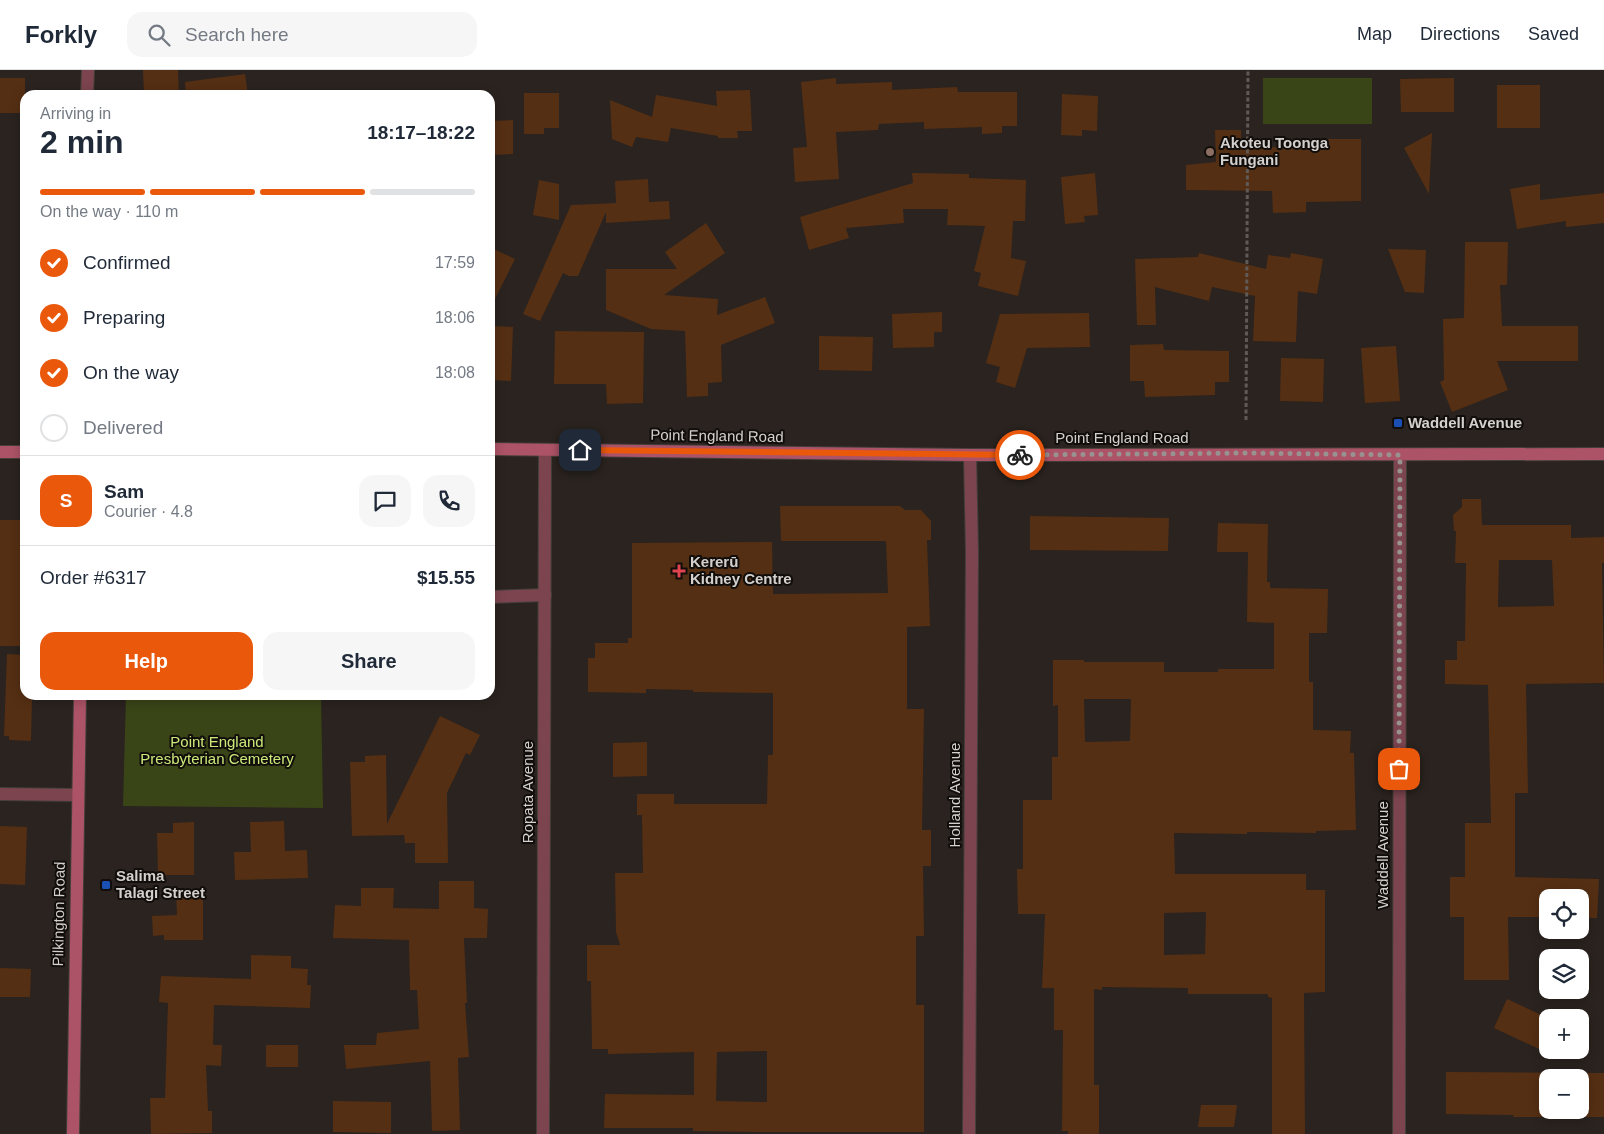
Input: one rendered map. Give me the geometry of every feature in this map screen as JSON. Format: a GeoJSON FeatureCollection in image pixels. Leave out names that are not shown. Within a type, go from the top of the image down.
{"type":"FeatureCollection","features":[{"type":"Feature","properties":{"kind":"street"},"geometry":{"type":"LineString","coordinates":[[87,90],[88,70]]}},
{"type":"Feature","properties":{"kind":"street","name":"Point England Road"},"geometry":{"type":"LineString","coordinates":[[495,449],[970,455],[1255,453],[1400,455],[1604,454]]}},
{"type":"Feature","properties":{"kind":"street","name":"Ropata Avenue"},"geometry":{"type":"LineString","coordinates":[[543,1134],[545,450]]}},
{"type":"Feature","properties":{"kind":"street"},"geometry":{"type":"LineString","coordinates":[[0,452],[20,452]]}},
{"type":"Feature","properties":{"kind":"street","name":"Holland Avenue"},"geometry":{"type":"LineString","coordinates":[[969,1134],[972,559],[970,455]]}},
{"type":"Feature","properties":{"kind":"street","name":"Waddell Avenue"},"geometry":{"type":"LineString","coordinates":[[1399,1134],[1400,455]]}},
{"type":"Feature","properties":{"kind":"street"},"geometry":{"type":"LineString","coordinates":[[495,596],[545,596]]}},
{"type":"Feature","properties":{"kind":"street","name":"Pilkington Road"},"geometry":{"type":"LineString","coordinates":[[73,1134],[80,700]]}},
{"type":"Feature","properties":{"kind":"street"},"geometry":{"type":"LineString","coordinates":[[0,794],[77,795]]}},
{"type":"Feature","properties":{"kind":"path"},"geometry":{"type":"LineString","coordinates":[[1246,420],[1248,70]]}},
{"type":"Feature","properties":{"kind":"green space"},"geometry":{"type":"Polygon","coordinates":[[[1263,78],[1372,78],[1372,124],[1263,124],[1263,78]]]}},
{"type":"Feature","properties":{"kind":"green space","name":"Point England Presbyterian Cemetery"},"geometry":{"type":"Polygon","coordinates":[[[126,700],[321,700],[323,808],[123,806],[126,700]]]}},
{"type":"Feature","properties":{"kind":"building"},"geometry":{"type":"Polygon","coordinates":[[[143,70],[178,70],[179,90],[144,90],[143,70]]]}},
{"type":"Feature","properties":{"kind":"building"},"geometry":{"type":"Polygon","coordinates":[[[245,74],[247,90],[186,90],[185,82],[245,74]]]}},
{"type":"Feature","properties":{"kind":"building"},"geometry":{"type":"Polygon","coordinates":[[[0,78],[25,78],[25,90],[20,90],[20,113],[0,113],[0,78]]]}},
{"type":"Feature","properties":{"kind":"building"},"geometry":{"type":"Polygon","coordinates":[[[836,78],[836,84],[892,82],[892,90],[957,87],[958,92],[1017,92],[1017,126],[1002,126],[1002,133],[982,134],[982,127],[924,129],[924,122],[879,124],[878,130],[836,132],[839,179],[795,182],[793,148],[807,147],[801,82],[836,78]]]}},
{"type":"Feature","properties":{"kind":"building"},"geometry":{"type":"Polygon","coordinates":[[[1454,78],[1454,112],[1401,112],[1400,79],[1454,78]]]}},
{"type":"Feature","properties":{"kind":"building"},"geometry":{"type":"Polygon","coordinates":[[[1497,85],[1540,85],[1540,128],[1497,128],[1497,85]]]}},
{"type":"Feature","properties":{"kind":"building"},"geometry":{"type":"Polygon","coordinates":[[[750,90],[752,131],[737,131],[738,138],[718,138],[718,136],[671,128],[668,142],[636,137],[632,147],[612,139],[610,100],[652,117],[656,95],[717,106],[716,91],[750,90]]]}},
{"type":"Feature","properties":{"kind":"building"},"geometry":{"type":"Polygon","coordinates":[[[524,93],[559,93],[559,128],[544,128],[544,134],[524,134],[524,93]]]}},
{"type":"Feature","properties":{"kind":"building"},"geometry":{"type":"Polygon","coordinates":[[[1062,94],[1098,96],[1097,131],[1082,130],[1082,136],[1061,135],[1062,94]]]}},
{"type":"Feature","properties":{"kind":"building"},"geometry":{"type":"Polygon","coordinates":[[[513,120],[513,154],[495,155],[495,121],[513,120]]]}},
{"type":"Feature","properties":{"kind":"building"},"geometry":{"type":"Polygon","coordinates":[[[1215,130],[1241,130],[1241,148],[1327,146],[1327,139],[1361,139],[1361,201],[1306,202],[1306,212],[1273,213],[1272,191],[1186,190],[1186,165],[1216,162],[1215,130]]]}},
{"type":"Feature","properties":{"kind":"building"},"geometry":{"type":"Polygon","coordinates":[[[1432,133],[1429,194],[1404,148],[1432,133]]]}},
{"type":"Feature","properties":{"kind":"building"},"geometry":{"type":"Polygon","coordinates":[[[912,173],[969,174],[969,178],[1026,180],[1025,221],[1013,221],[1011,258],[1026,261],[1018,296],[978,286],[981,273],[974,271],[985,226],[947,225],[948,209],[903,209],[904,223],[846,228],[849,238],[809,250],[800,217],[913,183],[912,173]]]}},
{"type":"Feature","properties":{"kind":"building"},"geometry":{"type":"Polygon","coordinates":[[[1095,173],[1098,215],[1084,216],[1085,222],[1065,224],[1061,177],[1095,173]]]}},
{"type":"Feature","properties":{"kind":"building"},"geometry":{"type":"Polygon","coordinates":[[[648,179],[649,202],[669,201],[670,219],[606,223],[606,212],[578,276],[569,276],[563,273],[540,321],[523,314],[571,205],[616,203],[615,181],[648,179]]]}},
{"type":"Feature","properties":{"kind":"building"},"geometry":{"type":"Polygon","coordinates":[[[539,180],[559,184],[559,220],[533,215],[539,180]]]}},
{"type":"Feature","properties":{"kind":"building"},"geometry":{"type":"Polygon","coordinates":[[[1540,184],[1540,200],[1604,193],[1604,223],[1566,227],[1566,221],[1517,229],[1510,189],[1540,184]]]}},
{"type":"Feature","properties":{"kind":"building"},"geometry":{"type":"Polygon","coordinates":[[[706,223],[725,253],[664,295],[718,299],[717,315],[765,297],[775,323],[721,345],[722,382],[708,383],[708,396],[687,397],[685,331],[651,329],[606,310],[606,269],[677,269],[665,252],[706,223]]]}},
{"type":"Feature","properties":{"kind":"building"},"geometry":{"type":"Polygon","coordinates":[[[1465,242],[1508,242],[1507,285],[1500,285],[1502,326],[1578,326],[1578,361],[1497,361],[1508,390],[1452,412],[1440,382],[1444,380],[1443,319],[1464,318],[1465,242]]]}},
{"type":"Feature","properties":{"kind":"building"},"geometry":{"type":"Polygon","coordinates":[[[495,249],[515,259],[495,299],[495,249]]]}},
{"type":"Feature","properties":{"kind":"building"},"geometry":{"type":"Polygon","coordinates":[[[1388,249],[1426,250],[1424,293],[1405,292],[1388,249]]]}},
{"type":"Feature","properties":{"kind":"building"},"geometry":{"type":"Polygon","coordinates":[[[1199,253],[1266,269],[1268,255],[1290,258],[1291,253],[1323,259],[1317,294],[1298,291],[1296,342],[1253,341],[1255,296],[1212,287],[1209,301],[1155,287],[1156,325],[1137,325],[1135,259],[1198,257],[1199,253]]]}},
{"type":"Feature","properties":{"kind":"building"},"geometry":{"type":"Polygon","coordinates":[[[942,312],[942,332],[934,332],[934,347],[893,348],[892,314],[942,312]]]}},
{"type":"Feature","properties":{"kind":"building"},"geometry":{"type":"Polygon","coordinates":[[[1089,313],[1090,347],[1027,348],[1015,388],[996,382],[1000,367],[986,363],[1000,314],[1089,313]]]}},
{"type":"Feature","properties":{"kind":"building"},"geometry":{"type":"Polygon","coordinates":[[[495,326],[513,327],[511,381],[495,380],[495,326]]]}},
{"type":"Feature","properties":{"kind":"building"},"geometry":{"type":"Polygon","coordinates":[[[555,331],[644,332],[643,403],[607,404],[606,384],[554,384],[555,331]]]}},
{"type":"Feature","properties":{"kind":"building"},"geometry":{"type":"Polygon","coordinates":[[[819,336],[873,337],[872,371],[819,370],[819,336]]]}},
{"type":"Feature","properties":{"kind":"building"},"geometry":{"type":"Polygon","coordinates":[[[1163,344],[1164,350],[1229,351],[1229,382],[1215,382],[1215,395],[1145,397],[1144,381],[1130,381],[1130,345],[1163,344]]]}},
{"type":"Feature","properties":{"kind":"building"},"geometry":{"type":"Polygon","coordinates":[[[1396,346],[1400,401],[1365,403],[1361,348],[1396,346]]]}},
{"type":"Feature","properties":{"kind":"building"},"geometry":{"type":"Polygon","coordinates":[[[1281,358],[1324,359],[1323,402],[1280,401],[1281,358]]]}},
{"type":"Feature","properties":{"kind":"building"},"geometry":{"type":"Polygon","coordinates":[[[1462,499],[1481,499],[1482,525],[1571,525],[1571,538],[1604,537],[1604,563],[1602,563],[1604,683],[1526,684],[1528,793],[1515,793],[1515,877],[1599,879],[1597,918],[1589,918],[1589,889],[1539,889],[1539,917],[1508,917],[1509,980],[1464,980],[1464,917],[1450,917],[1450,877],[1465,877],[1465,823],[1491,823],[1488,685],[1445,684],[1445,660],[1457,660],[1457,641],[1465,641],[1466,563],[1455,563],[1456,531],[1454,531],[1453,515],[1462,507],[1462,499]],[[1499,560],[1498,607],[1554,606],[1552,560],[1499,560]]]}},
{"type":"Feature","properties":{"kind":"building"},"geometry":{"type":"Polygon","coordinates":[[[780,506],[900,506],[905,510],[921,510],[931,521],[931,540],[927,540],[930,626],[907,627],[907,709],[924,709],[922,830],[931,830],[931,866],[923,866],[924,936],[916,936],[916,1005],[924,1005],[924,1132],[760,1132],[693,1131],[693,1128],[604,1128],[605,1094],[694,1095],[694,1052],[608,1054],[608,1049],[592,1049],[591,981],[587,981],[587,945],[620,945],[616,932],[615,873],[643,873],[642,815],[637,815],[637,794],[674,794],[674,804],[767,804],[768,755],[773,755],[773,693],[693,692],[693,690],[646,689],[646,693],[588,692],[588,658],[595,658],[595,643],[628,643],[628,638],[632,638],[632,543],[772,542],[773,594],[888,593],[886,541],[781,541],[780,506]],[[767,1051],[717,1052],[716,1101],[767,1102],[767,1051]]]}},
{"type":"Feature","properties":{"kind":"building"},"geometry":{"type":"Polygon","coordinates":[[[1030,516],[1169,518],[1168,551],[1030,550],[1030,516]]]}},
{"type":"Feature","properties":{"kind":"building"},"geometry":{"type":"Polygon","coordinates":[[[0,520],[20,520],[20,646],[0,646],[0,520]]]}},
{"type":"Feature","properties":{"kind":"building"},"geometry":{"type":"Polygon","coordinates":[[[1218,523],[1268,524],[1267,582],[1270,582],[1270,588],[1328,589],[1327,633],[1309,633],[1309,682],[1313,682],[1313,730],[1351,731],[1350,753],[1354,753],[1356,830],[1316,831],[1316,833],[1174,833],[1175,874],[1306,874],[1306,890],[1325,890],[1325,992],[1304,993],[1305,1134],[1272,1134],[1272,998],[1268,997],[1268,994],[1188,994],[1188,988],[1102,987],[1102,990],[1094,989],[1094,1085],[1099,1085],[1099,1134],[1068,1134],[1068,1131],[1062,1131],[1063,1030],[1054,1030],[1054,988],[1042,988],[1045,914],[1018,914],[1017,869],[1023,869],[1023,800],[1052,800],[1052,757],[1058,757],[1058,705],[1053,706],[1053,660],[1164,662],[1164,672],[1218,672],[1218,669],[1274,669],[1274,623],[1247,622],[1248,552],[1217,552],[1218,523]],[[1084,699],[1085,742],[1130,741],[1131,699],[1084,699]],[[1206,912],[1164,913],[1164,955],[1205,954],[1206,912]]]}},
{"type":"Feature","properties":{"kind":"building"},"geometry":{"type":"Polygon","coordinates":[[[7,654],[20,655],[20,700],[32,700],[31,741],[9,740],[9,736],[4,736],[7,654]]]}},
{"type":"Feature","properties":{"kind":"building"},"geometry":{"type":"Polygon","coordinates":[[[440,716],[480,735],[470,755],[466,753],[447,793],[448,863],[415,863],[415,843],[405,843],[404,835],[352,836],[350,762],[365,762],[365,756],[386,755],[387,824],[440,716]]]}},
{"type":"Feature","properties":{"kind":"building"},"geometry":{"type":"Polygon","coordinates":[[[647,742],[647,776],[613,777],[613,743],[647,742]]]}},
{"type":"Feature","properties":{"kind":"building"},"geometry":{"type":"Polygon","coordinates":[[[284,821],[285,851],[307,850],[308,878],[235,880],[234,852],[251,852],[250,822],[284,821]]]}},
{"type":"Feature","properties":{"kind":"building"},"geometry":{"type":"Polygon","coordinates":[[[194,822],[194,875],[158,875],[157,833],[173,833],[173,823],[194,822]]]}},
{"type":"Feature","properties":{"kind":"building"},"geometry":{"type":"Polygon","coordinates":[[[0,826],[27,827],[25,885],[0,884],[0,826]]]}},
{"type":"Feature","properties":{"kind":"building"},"geometry":{"type":"Polygon","coordinates":[[[439,881],[474,881],[474,908],[488,909],[487,938],[464,938],[467,1003],[465,1003],[469,1057],[458,1058],[460,1130],[432,1131],[430,1061],[346,1069],[344,1045],[376,1045],[377,1033],[419,1029],[417,990],[410,990],[409,940],[333,938],[335,905],[361,906],[361,888],[394,888],[393,908],[439,909],[439,881]]]}},
{"type":"Feature","properties":{"kind":"building"},"geometry":{"type":"Polygon","coordinates":[[[203,892],[203,940],[164,940],[164,935],[153,936],[152,916],[177,915],[176,893],[203,892]]]}},
{"type":"Feature","properties":{"kind":"building"},"geometry":{"type":"Polygon","coordinates":[[[251,955],[291,956],[291,968],[308,969],[307,985],[311,985],[310,1008],[214,1005],[213,1045],[222,1045],[221,1066],[206,1065],[208,1111],[212,1111],[212,1133],[151,1134],[150,1098],[165,1098],[168,1003],[159,1002],[161,976],[251,979],[251,955]]]}},
{"type":"Feature","properties":{"kind":"building"},"geometry":{"type":"Polygon","coordinates":[[[0,968],[31,969],[30,997],[0,997],[0,968]]]}},
{"type":"Feature","properties":{"kind":"building"},"geometry":{"type":"Polygon","coordinates":[[[1507,999],[1539,1014],[1539,1049],[1494,1028],[1507,999]]]}},
{"type":"Feature","properties":{"kind":"building"},"geometry":{"type":"Polygon","coordinates":[[[266,1045],[298,1045],[298,1067],[266,1067],[266,1045]]]}},
{"type":"Feature","properties":{"kind":"building"},"geometry":{"type":"Polygon","coordinates":[[[1446,1072],[1539,1073],[1539,1117],[1513,1117],[1514,1115],[1446,1114],[1446,1072]]]}},
{"type":"Feature","properties":{"kind":"building"},"geometry":{"type":"Polygon","coordinates":[[[1589,1073],[1604,1073],[1604,1117],[1589,1117],[1589,1073]]]}},
{"type":"Feature","properties":{"kind":"building"},"geometry":{"type":"Polygon","coordinates":[[[333,1101],[391,1102],[391,1133],[333,1132],[333,1101]]]}},
{"type":"Feature","properties":{"kind":"building"},"geometry":{"type":"Polygon","coordinates":[[[1201,1105],[1237,1105],[1234,1127],[1198,1127],[1201,1105]]]}},
{"type":"Feature","properties":{"kind":"way so far"},"geometry":{"type":"LineString","coordinates":[[1020,455],[1298,453],[1400,455],[1399,769]]}},
{"type":"Feature","properties":{"kind":"place","name":"Akoteu Toonga Fungani"},"geometry":{"type":"Point","coordinates":[1210,152]}},
{"type":"Feature","properties":{"kind":"place","name":"Waddell Avenue"},"geometry":{"type":"Point","coordinates":[1398,423]}},
{"type":"Feature","properties":{"kind":"place","name":"Kererū Kidney Centre"},"geometry":{"type":"Point","coordinates":[679,571]}},
{"type":"Feature","properties":{"kind":"place","name":"Salima Talagi Street"},"geometry":{"type":"Point","coordinates":[106,885]}},
{"type":"Feature","properties":{"kind":"route"},"geometry":{"type":"LineString","coordinates":[[580,450],[1020,455]]}}]}
